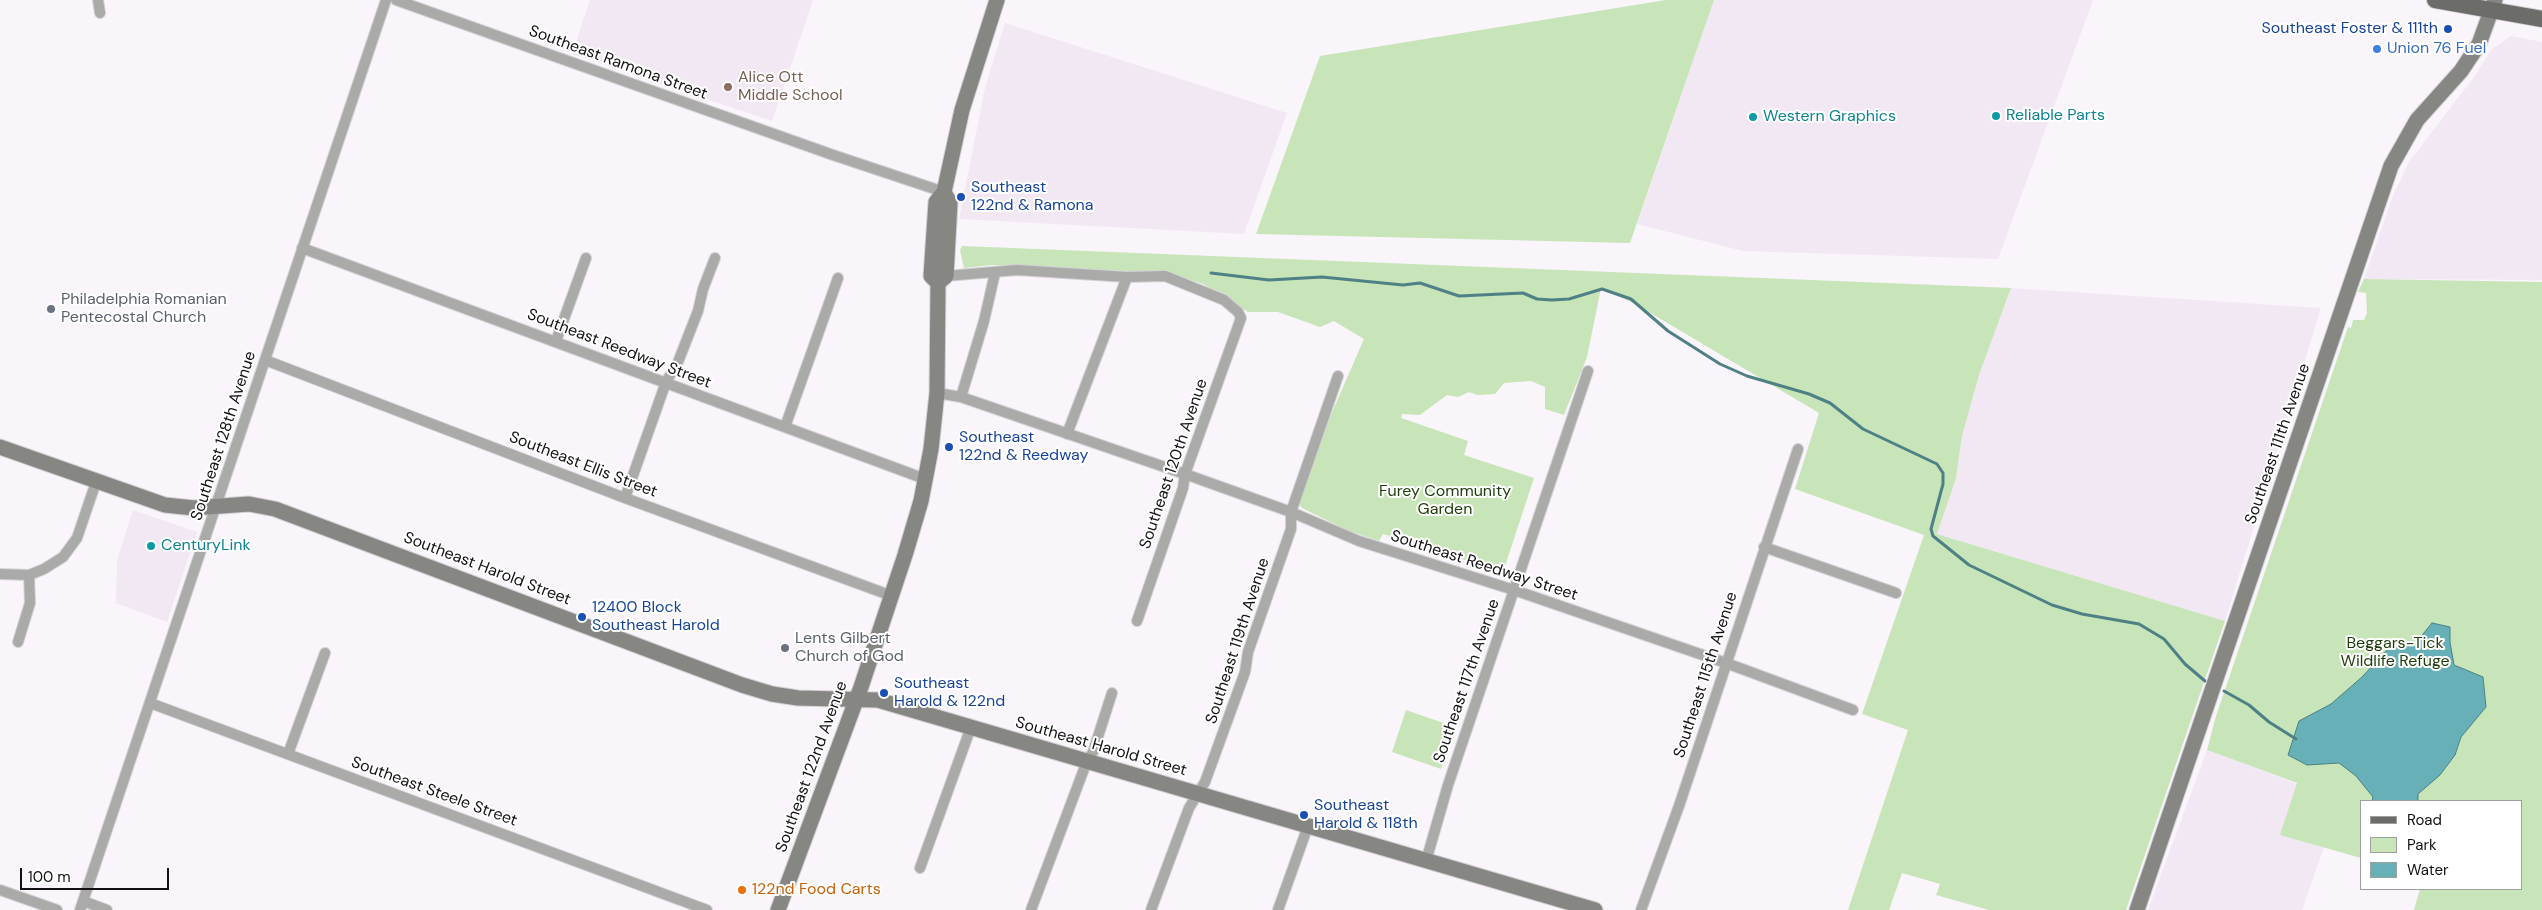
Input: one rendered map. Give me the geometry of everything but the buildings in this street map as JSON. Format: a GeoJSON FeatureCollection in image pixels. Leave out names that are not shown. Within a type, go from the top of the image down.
{"type":"FeatureCollection","features":[{"type":"Feature","properties":{"kind":"main road"},"geometry":{"type":"LineString","coordinates":[[2435,0],[2494,5],[2542,19]]}},
{"type":"Feature","properties":{"kind":"street"},"geometry":{"type":"LineString","coordinates":[[98,0],[100,13]]}},
{"type":"Feature","properties":{"kind":"street","name":"Southeast 128th Avenue"},"geometry":{"type":"LineString","coordinates":[[82,906],[386,0]]}},
{"type":"Feature","properties":{"kind":"street","name":"Southeast Ramona Street"},"geometry":{"type":"LineString","coordinates":[[396,0],[833,155],[944,192]]}},
{"type":"Feature","properties":{"kind":"street","name":"Southeast 122nd Avenue"},"geometry":{"type":"LineString","coordinates":[[778,910],[892,596],[914,526],[926,479],[937,393],[942,279],[931,276],[932,237],[936,202],[944,192],[962,110],[997,0]]}},
{"type":"Feature","properties":{"kind":"street","name":"Southeast 111th Avenue"},"geometry":{"type":"LineString","coordinates":[[2137,910],[2391,166],[2417,120],[2469,60],[2485,31],[2494,5]]}},
{"type":"Feature","properties":{"kind":"street","name":"Southeast Reedway Street"},"geometry":{"type":"LineString","coordinates":[[302,248],[926,479]]}},
{"type":"Feature","properties":{"kind":"street"},"geometry":{"type":"LineString","coordinates":[[556,341],[586,258]]}},
{"type":"Feature","properties":{"kind":"street"},"geometry":{"type":"LineString","coordinates":[[625,498],[666,382],[681,353],[715,258]]}},
{"type":"Feature","properties":{"kind":"street"},"geometry":{"type":"LineString","coordinates":[[942,279],[1018,270],[1127,277],[1067,434]]}},
{"type":"Feature","properties":{"kind":"street"},"geometry":{"type":"LineString","coordinates":[[961,397],[984,321],[995,273]]}},
{"type":"Feature","properties":{"kind":"street","name":"Southeast 120th Avenue"},"geometry":{"type":"LineString","coordinates":[[1127,277],[1165,276],[1224,300],[1234,307],[1241,318],[1185,474],[1183,488],[1137,621]]}},
{"type":"Feature","properties":{"kind":"street"},"geometry":{"type":"LineString","coordinates":[[785,427],[838,278]]}},
{"type":"Feature","properties":{"kind":"street","name":"Southeast Ellis Street"},"geometry":{"type":"LineString","coordinates":[[265,360],[625,498],[892,596]]}},
{"type":"Feature","properties":{"kind":"street","name":"Southeast 117th Avenue"},"geometry":{"type":"LineString","coordinates":[[1426,861],[1448,785],[1588,371]]}},
{"type":"Feature","properties":{"kind":"street","name":"Southeast 119th Avenue"},"geometry":{"type":"LineString","coordinates":[[1151,910],[1189,808],[1205,782],[1245,672],[1248,652],[1291,529],[1291,512],[1338,376]]}},
{"type":"Feature","properties":{"kind":"street","name":"Southeast Reedway Street"},"geometry":{"type":"LineString","coordinates":[[937,393],[961,397],[1185,474],[1291,512],[1315,524],[1359,541],[1514,590],[1726,663],[1853,710]]}},
{"type":"Feature","properties":{"kind":"street","name":"Southeast Harold Street"},"geometry":{"type":"LineString","coordinates":[[0,447],[165,505],[194,508],[255,504],[293,515],[772,694],[798,698],[878,700],[1595,910]]}},
{"type":"Feature","properties":{"kind":"street","name":"Southeast 115th Avenue"},"geometry":{"type":"LineString","coordinates":[[1641,910],[1679,806],[1798,449]]}},
{"type":"Feature","properties":{"kind":"street"},"geometry":{"type":"LineString","coordinates":[[0,574],[29,574],[54,563],[69,550],[82,526],[96,482]]}},
{"type":"Feature","properties":{"kind":"street"},"geometry":{"type":"LineString","coordinates":[[1764,547],[1896,593]]}},
{"type":"Feature","properties":{"kind":"street"},"geometry":{"type":"LineString","coordinates":[[18,642],[28,613],[29,574]]}},
{"type":"Feature","properties":{"kind":"street"},"geometry":{"type":"LineString","coordinates":[[288,754],[325,653]]}},
{"type":"Feature","properties":{"kind":"street"},"geometry":{"type":"LineString","coordinates":[[1031,910],[1087,761],[1093,752],[1112,692]]}},
{"type":"Feature","properties":{"kind":"street","name":"Southeast Steele Street"},"geometry":{"type":"LineString","coordinates":[[150,703],[708,910]]}},
{"type":"Feature","properties":{"kind":"street"},"geometry":{"type":"LineString","coordinates":[[920,868],[971,727]]}},
{"type":"Feature","properties":{"kind":"street"},"geometry":{"type":"LineString","coordinates":[[1278,910],[1308,826]]}},
{"type":"Feature","properties":{"kind":"street"},"geometry":{"type":"LineString","coordinates":[[0,890],[57,910]]}},
{"type":"Feature","properties":{"kind":"street"},"geometry":{"type":"LineString","coordinates":[[82,906],[107,910]]}},
{"type":"Feature","properties":{"kind":"shaded area","name":"Alice Ott Middle School"},"geometry":{"type":"Polygon","coordinates":[[[590,0],[813,0],[772,121],[572,54],[590,0]]]}},
{"type":"Feature","properties":{"kind":"shaded area"},"geometry":{"type":"Polygon","coordinates":[[[1714,0],[2093,0],[1998,259],[1743,251],[1637,224],[1714,0]]]}},
{"type":"Feature","properties":{"kind":"shaded area"},"geometry":{"type":"Polygon","coordinates":[[[1005,23],[1287,113],[1244,234],[959,219],[985,88],[1005,23]]]}},
{"type":"Feature","properties":{"kind":"shaded area"},"geometry":{"type":"Polygon","coordinates":[[[2511,36],[2542,42],[2542,280],[2364,279],[2392,198],[2409,162],[2474,77],[2492,49],[2511,36]]]}},
{"type":"Feature","properties":{"kind":"shaded area"},"geometry":{"type":"Polygon","coordinates":[[[2011,288],[2321,308],[2225,621],[1937,534],[1956,478],[1962,436],[1979,375],[2011,288]]]}},
{"type":"Feature","properties":{"kind":"shaded area"},"geometry":{"type":"Polygon","coordinates":[[[133,510],[197,532],[167,622],[116,603],[117,560],[133,510]]]}},
{"type":"Feature","properties":{"kind":"shaded area"},"geometry":{"type":"Polygon","coordinates":[[[2207,750],[2297,784],[2281,835],[2324,847],[2302,910],[2148,910],[2207,750]]]}},
{"type":"Feature","properties":{"kind":"green space"},"geometry":{"type":"Polygon","coordinates":[[[1666,0],[1714,0],[1630,243],[1256,234],[1320,56],[1666,0]]]}},
{"type":"Feature","properties":{"kind":"green space","name":"Furey Community Garden"},"geometry":{"type":"Polygon","coordinates":[[[962,246],[2011,288],[1979,375],[1962,436],[1956,478],[1937,534],[2225,621],[2126,910],[1989,910],[1936,895],[1940,884],[1902,873],[1889,910],[1848,910],[1908,730],[1862,714],[1924,535],[1795,489],[1819,413],[1637,305],[1601,288],[1587,357],[1564,415],[1545,409],[1545,387],[1531,381],[1504,383],[1495,394],[1478,395],[1469,392],[1458,397],[1447,395],[1420,415],[1402,414],[1401,418],[1468,441],[1464,455],[1534,478],[1503,572],[1383,534],[1379,541],[1347,530],[1302,508],[1299,504],[1323,433],[1364,339],[1334,321],[1320,327],[1278,312],[1248,312],[1203,284],[1169,273],[992,265],[964,268],[960,250],[962,246]]]}},
{"type":"Feature","properties":{"kind":"green space","name":"Beggars-Tick Wildlife Refuge"},"geometry":{"type":"Polygon","coordinates":[[[2364,279],[2542,282],[2542,910],[2414,910],[2420,890],[2522,890],[2522,800],[2360,800],[2360,858],[2280,835],[2297,783],[2207,750],[2216,716],[2348,327],[2351,328],[2353,320],[2364,320],[2367,313],[2366,293],[2358,292],[2364,279]]]}},
{"type":"Feature","properties":{"kind":"green space"},"geometry":{"type":"Polygon","coordinates":[[[1406,710],[1455,727],[1441,769],[1392,752],[1406,710]]]}},
{"type":"Feature","properties":{"kind":"water"},"geometry":{"type":"Polygon","coordinates":[[[2432,623],[2450,627],[2450,642],[2454,665],[2483,677],[2486,707],[2461,737],[2455,755],[2440,775],[2418,794],[2418,800],[2372,800],[2373,797],[2356,776],[2339,763],[2307,765],[2288,755],[2299,721],[2331,704],[2362,677],[2388,649],[2415,644],[2432,623]]]}},
{"type":"Feature","properties":{"kind":"waterway"},"geometry":{"type":"LineString","coordinates":[[1211,273],[1269,280],[1322,277],[1403,285],[1420,283],[1459,296],[1523,293],[1537,299],[1552,300],[1569,299],[1602,289],[1631,299],[1668,331],[1720,364],[1747,376],[1809,394],[1830,403],[1863,429],[1937,464],[1943,473],[1943,484],[1931,529],[1933,536],[1969,565],[2052,605],[2082,614],[2139,624],[2164,639],[2185,664],[2205,681]]}},
{"type":"Feature","properties":{"kind":"waterway"},"geometry":{"type":"LineString","coordinates":[[2224,691],[2249,705],[2269,722],[2296,739]]}},
{"type":"Feature","properties":{"kind":"place","name":"Southeast Foster & 111th"},"geometry":{"type":"Point","coordinates":[2448,29]}},
{"type":"Feature","properties":{"kind":"place","name":"Union 76 Fuel"},"geometry":{"type":"Point","coordinates":[2377,49]}},
{"type":"Feature","properties":{"kind":"place","name":"Alice Ott Middle School"},"geometry":{"type":"Point","coordinates":[728,87]}},
{"type":"Feature","properties":{"kind":"place","name":"Reliable Parts"},"geometry":{"type":"Point","coordinates":[1996,116]}},
{"type":"Feature","properties":{"kind":"place","name":"Western Graphics"},"geometry":{"type":"Point","coordinates":[1753,117]}},
{"type":"Feature","properties":{"kind":"place","name":"Southeast 122nd & Ramona"},"geometry":{"type":"Point","coordinates":[961,197]}},
{"type":"Feature","properties":{"kind":"place","name":"Philadelphia Romanian Pentecostal Church"},"geometry":{"type":"Point","coordinates":[51,309]}},
{"type":"Feature","properties":{"kind":"place","name":"Southeast 122nd & Reedway"},"geometry":{"type":"Point","coordinates":[949,447]}},
{"type":"Feature","properties":{"kind":"place","name":"CenturyLink"},"geometry":{"type":"Point","coordinates":[151,546]}},
{"type":"Feature","properties":{"kind":"place","name":"12400 Block Southeast Harold"},"geometry":{"type":"Point","coordinates":[582,617]}},
{"type":"Feature","properties":{"kind":"place","name":"Lents Gilbert Church of God"},"geometry":{"type":"Point","coordinates":[785,648]}},
{"type":"Feature","properties":{"kind":"place","name":"Southeast Harold & 122nd"},"geometry":{"type":"Point","coordinates":[884,693]}},
{"type":"Feature","properties":{"kind":"place","name":"Southeast Harold & 118th"},"geometry":{"type":"Point","coordinates":[1304,815]}},
{"type":"Feature","properties":{"kind":"place","name":"122nd Food Carts"},"geometry":{"type":"Point","coordinates":[742,890]}}]}
